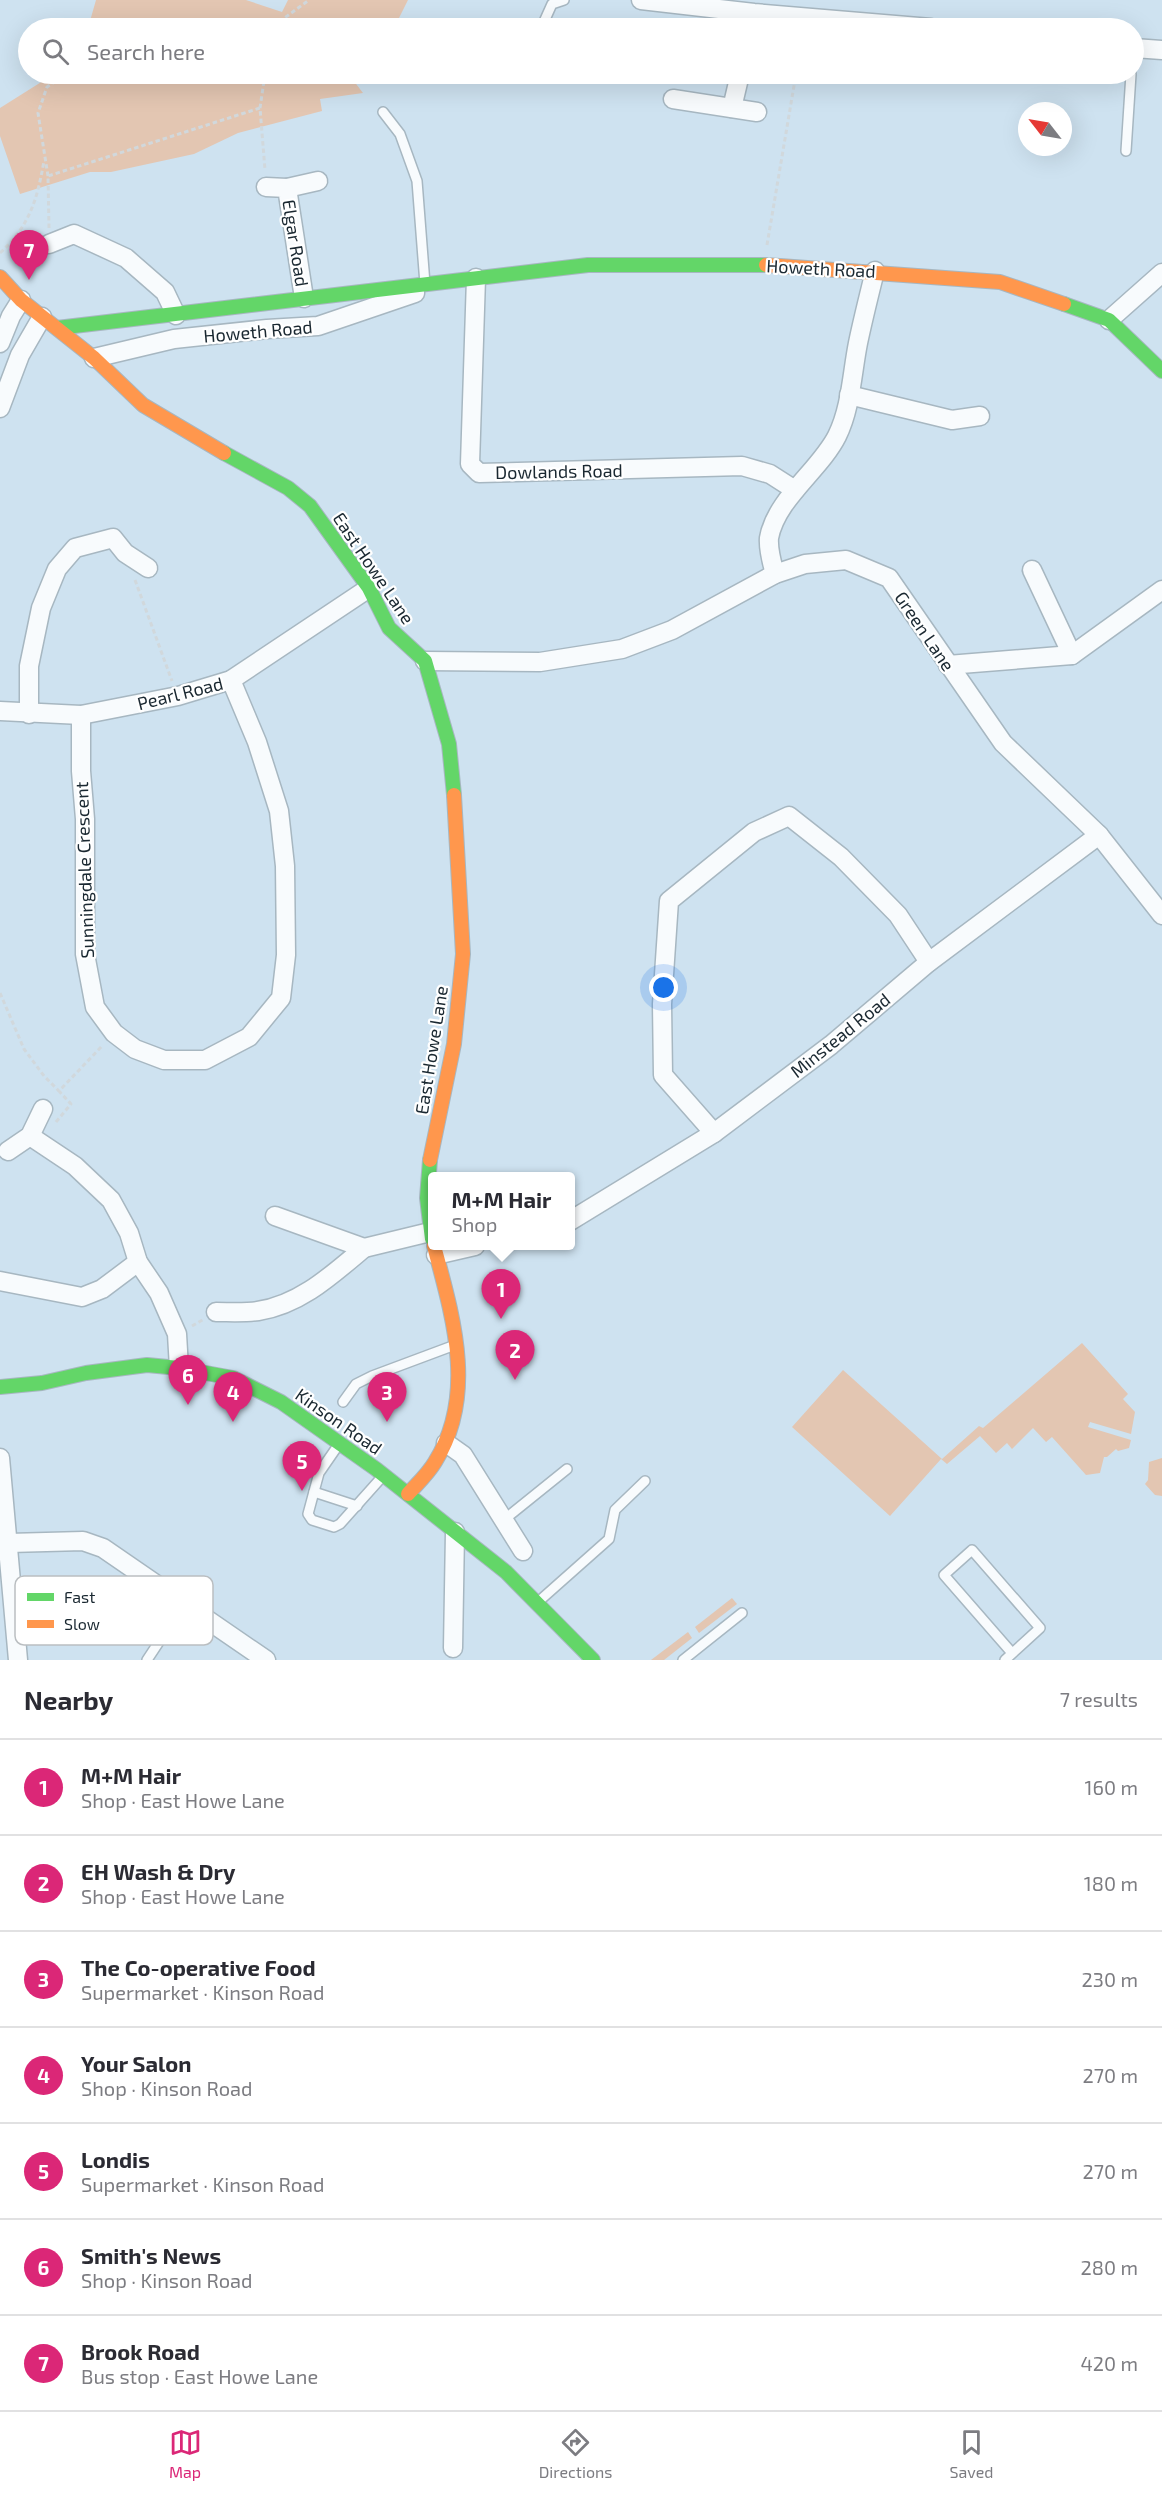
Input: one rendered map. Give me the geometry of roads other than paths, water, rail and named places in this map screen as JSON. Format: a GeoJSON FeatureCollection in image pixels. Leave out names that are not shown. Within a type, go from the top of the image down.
{"type":"FeatureCollection","features":[{"type":"Feature","properties":{"kind":"street"},"geometry":{"type":"LineString","coordinates":[[641,0],[736,18]]}},
{"type":"Feature","properties":{"kind":"street"},"geometry":{"type":"LineString","coordinates":[[1144,49],[1162,50]]}},
{"type":"Feature","properties":{"kind":"street"},"geometry":{"type":"LineString","coordinates":[[732,108],[738,84]]}},
{"type":"Feature","properties":{"kind":"street"},"geometry":{"type":"LineString","coordinates":[[673,99],[757,112]]}},
{"type":"Feature","properties":{"kind":"street","name":"Elgar Road"},"geometry":{"type":"LineString","coordinates":[[266,187],[287,188],[318,182]]}},
{"type":"Feature","properties":{"kind":"street","name":"Elgar Road"},"geometry":{"type":"LineString","coordinates":[[287,188],[304,298]]}},
{"type":"Feature","properties":{"kind":"street"},"geometry":{"type":"LineString","coordinates":[[49,244],[74,234],[126,258],[165,292],[176,315]]}},
{"type":"Feature","properties":{"kind":"street","name":"Howeth Road"},"geometry":{"type":"LineString","coordinates":[[57,328],[588,265],[764,265],[874,271],[1000,282],[1109,320],[1162,371]]}},
{"type":"Feature","properties":{"kind":"street"},"geometry":{"type":"LineString","coordinates":[[775,574],[769,538],[778,516],[795,490],[829,449],[838,434],[849,395],[874,271]]}},
{"type":"Feature","properties":{"kind":"street"},"geometry":{"type":"LineString","coordinates":[[1109,320],[1162,273]]}},
{"type":"Feature","properties":{"kind":"street","name":"East Howe Lane"},"geometry":{"type":"LineString","coordinates":[[0,277],[21,300],[94,358],[143,405],[288,488],[310,506],[369,588],[389,628],[425,662],[449,744],[458,826],[463,954],[454,1044],[429,1172]]}},
{"type":"Feature","properties":{"kind":"street","name":"Dowlands Road"},"geometry":{"type":"LineString","coordinates":[[476,278],[470,464],[479,473],[742,466],[770,474],[795,490]]}},
{"type":"Feature","properties":{"kind":"street","name":"Howeth Road"},"geometry":{"type":"LineString","coordinates":[[94,358],[174,339],[318,326],[454,280]]}},
{"type":"Feature","properties":{"kind":"street"},"geometry":{"type":"LineString","coordinates":[[0,343],[11,316],[21,300]]}},
{"type":"Feature","properties":{"kind":"street"},"geometry":{"type":"LineString","coordinates":[[0,408],[20,356],[42,317]]}},
{"type":"Feature","properties":{"kind":"street"},"geometry":{"type":"LineString","coordinates":[[849,395],[952,420],[980,416]]}},
{"type":"Feature","properties":{"kind":"street"},"geometry":{"type":"LineString","coordinates":[[29,714],[29,666],[41,609],[57,569],[75,548],[112,538],[125,553],[148,568]]}},
{"type":"Feature","properties":{"kind":"street","name":"Green Lane"},"geometry":{"type":"LineString","coordinates":[[425,662],[540,662],[622,649],[672,630],[775,574],[805,564],[846,560],[889,578],[1003,743],[1099,835],[1162,915]]}},
{"type":"Feature","properties":{"kind":"street"},"geometry":{"type":"LineString","coordinates":[[1032,570],[1072,655]]}},
{"type":"Feature","properties":{"kind":"street","name":"Pearl Road"},"geometry":{"type":"LineString","coordinates":[[0,711],[81,715],[178,696],[231,681],[369,588]]}},
{"type":"Feature","properties":{"kind":"street"},"geometry":{"type":"LineString","coordinates":[[948,665],[1072,655],[1162,590]]}},
{"type":"Feature","properties":{"kind":"street","name":"Sunningdale Crescent"},"geometry":{"type":"LineString","coordinates":[[81,715],[81,771],[85,819],[85,954],[95,1007],[114,1033],[135,1049],[164,1060],[204,1060],[249,1037],[281,998],[286,955],[285,866],[279,811],[257,742],[231,681]]}},
{"type":"Feature","properties":{"kind":"street"},"geometry":{"type":"LineString","coordinates":[[714,1133],[663,1075],[662,1004],[669,901],[712,865],[754,832],[789,816],[841,857],[897,915],[929,962]]}},
{"type":"Feature","properties":{"kind":"street","name":"Minstead Road"},"geometry":{"type":"LineString","coordinates":[[575,1218],[714,1133],[831,1045],[929,962],[1099,835]]}},
{"type":"Feature","properties":{"kind":"street"},"geometry":{"type":"LineString","coordinates":[[35,1139],[43,1109]]}},
{"type":"Feature","properties":{"kind":"street"},"geometry":{"type":"LineString","coordinates":[[8,1150],[35,1139]]}},
{"type":"Feature","properties":{"kind":"street"},"geometry":{"type":"LineString","coordinates":[[35,1139],[75,1166],[111,1200],[129,1233],[138,1262],[159,1293],[177,1334],[179,1368]]}},
{"type":"Feature","properties":{"kind":"street","name":"East Howe Lane"},"geometry":{"type":"LineString","coordinates":[[428,1182],[428,1206]]}},
{"type":"Feature","properties":{"kind":"street"},"geometry":{"type":"LineString","coordinates":[[275,1216],[364,1248],[428,1243]]}},
{"type":"Feature","properties":{"kind":"street"},"geometry":{"type":"LineString","coordinates":[[216,1312],[259,1311],[298,1298],[335,1273],[364,1248]]}},
{"type":"Feature","properties":{"kind":"street","name":"East Howe Lane"},"geometry":{"type":"LineString","coordinates":[[408,1494],[436,1461],[446,1443],[460,1390],[458,1345],[435,1250]]}},
{"type":"Feature","properties":{"kind":"street"},"geometry":{"type":"LineString","coordinates":[[0,1281],[82,1297],[102,1289],[138,1262]]}},
{"type":"Feature","properties":{"kind":"street","name":"Kinson Road"},"geometry":{"type":"LineString","coordinates":[[0,1387],[42,1383],[86,1373],[147,1365],[179,1368],[233,1378],[281,1402],[341,1442],[384,1475],[506,1572],[593,1660]]}},
{"type":"Feature","properties":{"kind":"street"},"geometry":{"type":"LineString","coordinates":[[446,1443],[463,1455],[523,1551]]}},
{"type":"Feature","properties":{"kind":"street"},"geometry":{"type":"LineString","coordinates":[[0,1458],[15,1621]]}},
{"type":"Feature","properties":{"kind":"street"},"geometry":{"type":"LineString","coordinates":[[453,1654],[455,1532]]}},
{"type":"Feature","properties":{"kind":"street"},"geometry":{"type":"LineString","coordinates":[[9,1542],[83,1541],[103,1548],[144,1576]]}},
{"type":"Feature","properties":{"kind":"street"},"geometry":{"type":"LineString","coordinates":[[213,1624],[266,1660]]}},
{"type":"Feature","properties":{"kind":"street"},"geometry":{"type":"LineString","coordinates":[[17,1645],[18,1660]]}},
{"type":"Feature","properties":{"kind":"lane"},"geometry":{"type":"LineString","coordinates":[[546,18],[552,4],[564,0]]}},
{"type":"Feature","properties":{"kind":"lane"},"geometry":{"type":"LineString","coordinates":[[1125,151],[1130,84]]}},
{"type":"Feature","properties":{"kind":"lane"},"geometry":{"type":"LineString","coordinates":[[383,112],[400,134],[417,182],[425,284]]}},
{"type":"Feature","properties":{"kind":"lane"},"geometry":{"type":"LineString","coordinates":[[343,1402],[356,1384],[372,1376],[458,1345]]}},
{"type":"Feature","properties":{"kind":"lane"},"geometry":{"type":"LineString","coordinates":[[341,1442],[319,1473],[309,1517],[334,1527],[345,1519],[384,1475]]}},
{"type":"Feature","properties":{"kind":"lane"},"geometry":{"type":"LineString","coordinates":[[505,1520],[567,1469]]}},
{"type":"Feature","properties":{"kind":"lane"},"geometry":{"type":"LineString","coordinates":[[538,1602],[609,1539],[615,1510],[645,1481]]}},
{"type":"Feature","properties":{"kind":"lane"},"geometry":{"type":"LineString","coordinates":[[314,1492],[357,1506]]}},
{"type":"Feature","properties":{"kind":"lane"},"geometry":{"type":"LineString","coordinates":[[1005,1660],[1040,1628],[972,1550],[944,1575],[1012,1653]]}},
{"type":"Feature","properties":{"kind":"lane"},"geometry":{"type":"LineString","coordinates":[[683,1660],[742,1613]]}},
{"type":"Feature","properties":{"kind":"lane"},"geometry":{"type":"LineString","coordinates":[[147,1660],[157,1645]]}},
{"type":"Feature","properties":{"kind":"place","name":"Brook Road"},"geometry":{"type":"Point","coordinates":[29,280]}},
{"type":"Feature","properties":{"kind":"place","name":"M+M Hair"},"geometry":{"type":"Point","coordinates":[501,1319]}},
{"type":"Feature","properties":{"kind":"place","name":"EH Wash & Dry"},"geometry":{"type":"Point","coordinates":[515,1380]}},
{"type":"Feature","properties":{"kind":"place","name":"Smith's News"},"geometry":{"type":"Point","coordinates":[188,1405]}},
{"type":"Feature","properties":{"kind":"place","name":"Your Salon"},"geometry":{"type":"Point","coordinates":[233,1422]}},
{"type":"Feature","properties":{"kind":"place","name":"The Co-operative Food"},"geometry":{"type":"Point","coordinates":[387,1422]}},
{"type":"Feature","properties":{"kind":"place","name":"Londis"},"geometry":{"type":"Point","coordinates":[302,1491]}}]}
